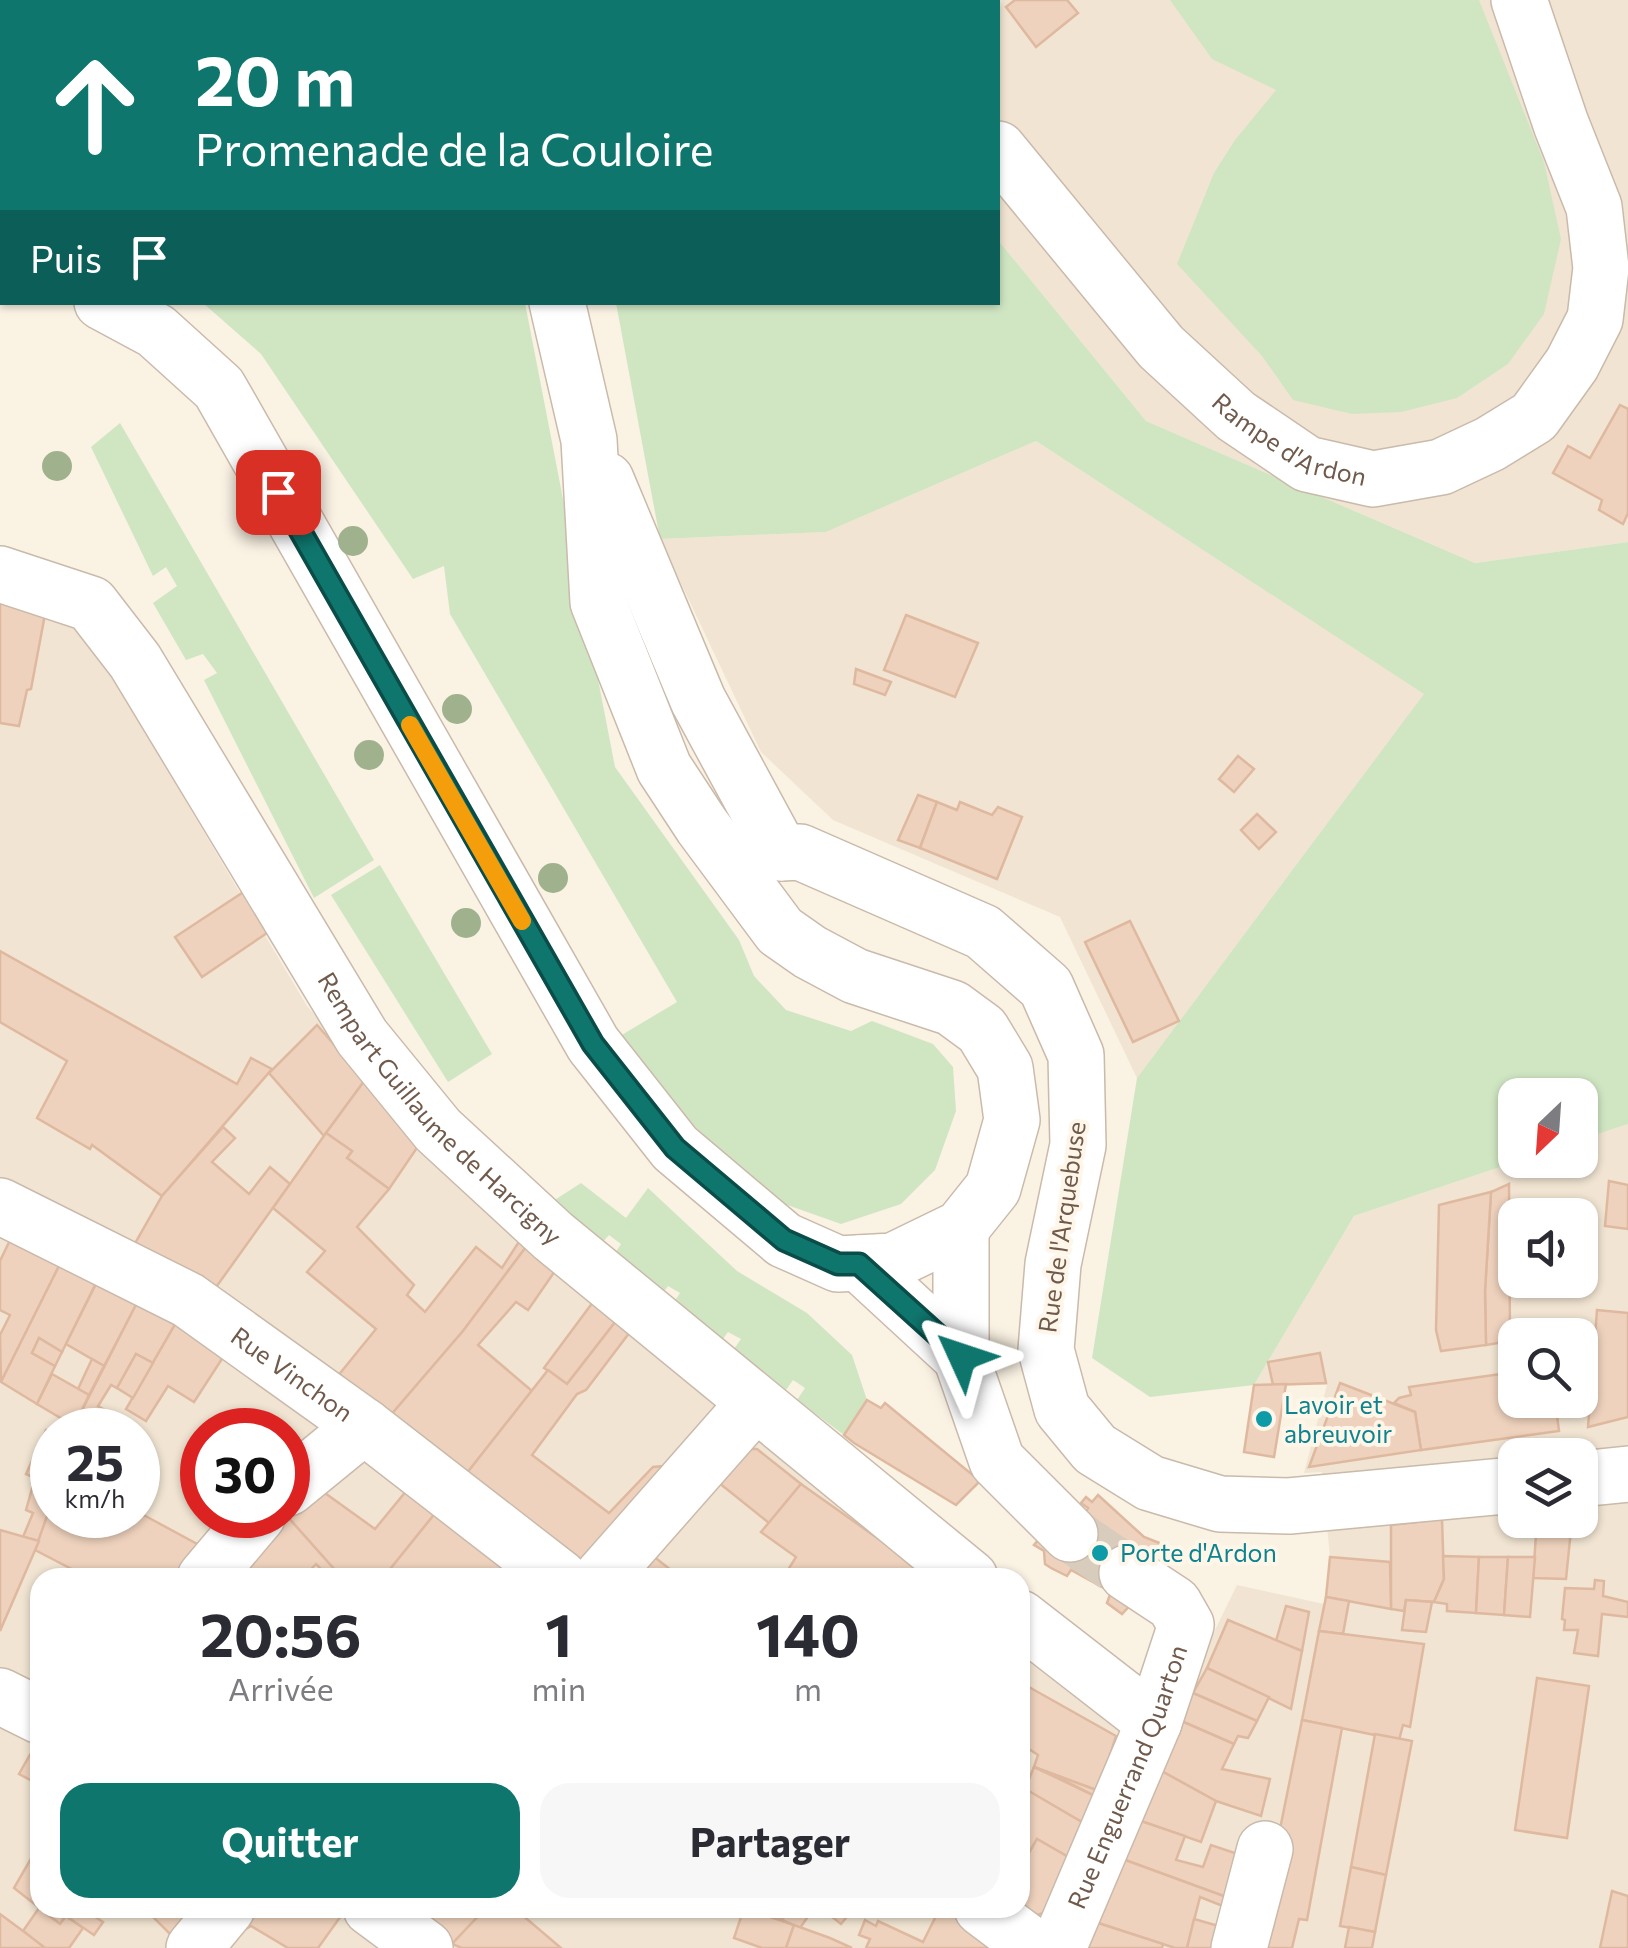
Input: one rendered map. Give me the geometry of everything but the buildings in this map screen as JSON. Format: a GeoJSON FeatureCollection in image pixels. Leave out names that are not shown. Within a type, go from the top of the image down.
{"type":"FeatureCollection","features":[{"type":"Feature","properties":{"kind":"street","name":"Rampe d'Ardon"},"geometry":{"type":"LineString","coordinates":[[1000,151],[1161,347],[1236,416],[1307,464],[1374,479],[1440,468],[1534,417],[1572,364],[1595,319],[1601,268],[1594,207],[1519,0]]}},
{"type":"Feature","properties":{"kind":"street"},"geometry":{"type":"LineString","coordinates":[[108,305],[156,331],[218,388],[593,1044],[675,1148],[784,1240],[838,1264],[894,1261],[961,1228],[993,1188],[1012,1120],[1005,1068],[982,1030],[952,1008],[855,976],[780,932],[767,872],[589,440],[558,305]]}},
{"type":"Feature","properties":{"kind":"street","name":"Rempart Guillaume de Harcigny"},"geometry":{"type":"LineString","coordinates":[[0,574],[91,604],[135,662],[362,1037],[438,1130],[552,1236],[958,1568]]}},
{"type":"Feature","properties":{"kind":"street","name":"Rue de l'Arquebuse"},"geometry":{"type":"LineString","coordinates":[[767,872],[800,852],[984,932],[1046,987],[1076,1055],[1078,1145],[1052,1264],[1046,1350],[1062,1409],[1094,1449],[1150,1484],[1220,1504],[1288,1506],[1498,1487]]}},
{"type":"Feature","properties":{"kind":"street","name":"Rue Vinchon"},"geometry":{"type":"LineString","coordinates":[[0,1206],[188,1300],[364,1426],[547,1568]]}},
{"type":"Feature","properties":{"kind":"street"},"geometry":{"type":"LineString","coordinates":[[961,1228],[962,1357],[997,1461],[1070,1534]]}},
{"type":"Feature","properties":{"kind":"street"},"geometry":{"type":"LineString","coordinates":[[859,1264],[962,1357]]}},
{"type":"Feature","properties":{"kind":"street"},"geometry":{"type":"LineString","coordinates":[[611,1568],[755,1403]]}},
{"type":"Feature","properties":{"kind":"street"},"geometry":{"type":"LineString","coordinates":[[310,1470],[364,1426]]}},
{"type":"Feature","properties":{"kind":"street"},"geometry":{"type":"LineString","coordinates":[[1598,1477],[1628,1474]]}},
{"type":"Feature","properties":{"kind":"street"},"geometry":{"type":"LineString","coordinates":[[214,1568],[239,1538]]}},
{"type":"Feature","properties":{"kind":"street","name":"Rue Enguerrand Quarton"},"geometry":{"type":"LineString","coordinates":[[1058,1948],[1154,1722],[1186,1625],[1174,1604],[1127,1573]]}},
{"type":"Feature","properties":{"kind":"street"},"geometry":{"type":"LineString","coordinates":[[1030,1626],[1154,1722]]}},
{"type":"Feature","properties":{"kind":"street"},"geometry":{"type":"LineString","coordinates":[[0,1696],[30,1711]]}},
{"type":"Feature","properties":{"kind":"street"},"geometry":{"type":"LineString","coordinates":[[1239,1948],[1265,1849]]}},
{"type":"Feature","properties":{"kind":"street"},"geometry":{"type":"LineString","coordinates":[[194,1948],[219,1918]]}},
{"type":"Feature","properties":{"kind":"street"},"geometry":{"type":"LineString","coordinates":[[384,1918],[425,1948]]}},
{"type":"Feature","properties":{"kind":"street"},"geometry":{"type":"LineString","coordinates":[[995,1918],[1035,1948]]}},
{"type":"Feature","properties":{"kind":"shaded area"},"geometry":{"type":"Polygon","coordinates":[[[1000,0],[1628,0],[1628,542],[1475,563],[1146,421],[1000,242],[1000,0]]]}},
{"type":"Feature","properties":{"kind":"shaded area"},"geometry":{"type":"Polygon","coordinates":[[[1036,441],[1425,694],[1137,1078],[1060,917],[833,820],[761,752],[660,539],[826,532],[1036,441]]]}},
{"type":"Feature","properties":{"kind":"shaded area"},"geometry":{"type":"Polygon","coordinates":[[[0,591],[52,604],[94,647],[307,1006],[483,1204],[929,1568],[30,1568],[30,1918],[1030,1918],[1030,1651],[1155,1753],[1237,1585],[1324,1604],[1330,1557],[1322,1472],[1304,1473],[1327,1385],[1254,1385],[1354,1216],[1498,1168],[1498,1178],[1598,1178],[1598,1134],[1628,1124],[1628,1948],[0,1948],[0,591]]]}},
{"type":"Feature","properties":{"kind":"green space"},"geometry":{"type":"Polygon","coordinates":[[[1170,0],[1479,0],[1544,162],[1561,239],[1544,314],[1508,364],[1457,398],[1401,412],[1352,414],[1293,400],[1262,356],[1177,264],[1214,173],[1276,90],[1212,59],[1170,0]]]}},
{"type":"Feature","properties":{"kind":"green space"},"geometry":{"type":"Polygon","coordinates":[[[1000,242],[1146,421],[1475,563],[1628,542],[1628,1124],[1598,1134],[1598,1078],[1498,1078],[1498,1168],[1354,1216],[1254,1385],[1150,1397],[1092,1358],[1137,1078],[1424,694],[1036,441],[826,532],[660,539],[616,305],[1000,305],[1000,242]]]}},
{"type":"Feature","properties":{"kind":"green space"},"geometry":{"type":"Polygon","coordinates":[[[205,305],[525,305],[615,767],[739,940],[754,976],[786,1010],[851,1031],[872,1021],[933,1044],[953,1067],[956,1111],[935,1170],[901,1204],[841,1224],[776,1201],[693,1125],[620,1036],[677,1002],[450,614],[444,566],[413,579],[261,354],[205,305]]]}},
{"type":"Feature","properties":{"kind":"green space"},"geometry":{"type":"Polygon","coordinates":[[[120,423],[374,860],[314,898],[204,680],[217,673],[203,654],[186,660],[153,603],[177,586],[166,567],[153,576],[91,447],[120,423]]]}},
{"type":"Feature","properties":{"kind":"green space"},"geometry":{"type":"Polygon","coordinates":[[[380,865],[492,1054],[448,1082],[331,895],[380,865]]]}},
{"type":"Feature","properties":{"kind":"green space"},"geometry":{"type":"Polygon","coordinates":[[[581,1183],[626,1218],[648,1188],[737,1271],[807,1313],[852,1355],[867,1400],[844,1435],[797,1400],[805,1388],[793,1380],[786,1390],[732,1352],[741,1339],[728,1332],[720,1343],[672,1305],[680,1293],[668,1286],[660,1297],[612,1258],[621,1244],[609,1235],[601,1244],[550,1203],[581,1183]]]}},
{"type":"Feature","properties":{"kind":"tunnel"},"geometry":{"type":"LineString","coordinates":[[1070,1534],[1127,1573]]}},
{"type":"Feature","properties":{"kind":"slow traffic"},"geometry":{"type":"LineString","coordinates":[[410,725],[522,921]]}},
{"type":"Feature","properties":{"kind":"place","name":"Lavoir et abreuvoir"},"geometry":{"type":"Point","coordinates":[1264,1419]}},
{"type":"Feature","properties":{"kind":"place","name":"Porte d'Ardon"},"geometry":{"type":"Point","coordinates":[1100,1553]}},
{"type":"Feature","properties":{"kind":"route"},"geometry":{"type":"LineString","coordinates":[[278,492],[593,1044],[613,1070],[675,1148],[784,1240],[838,1264],[859,1264],[962,1357]]}}]}
